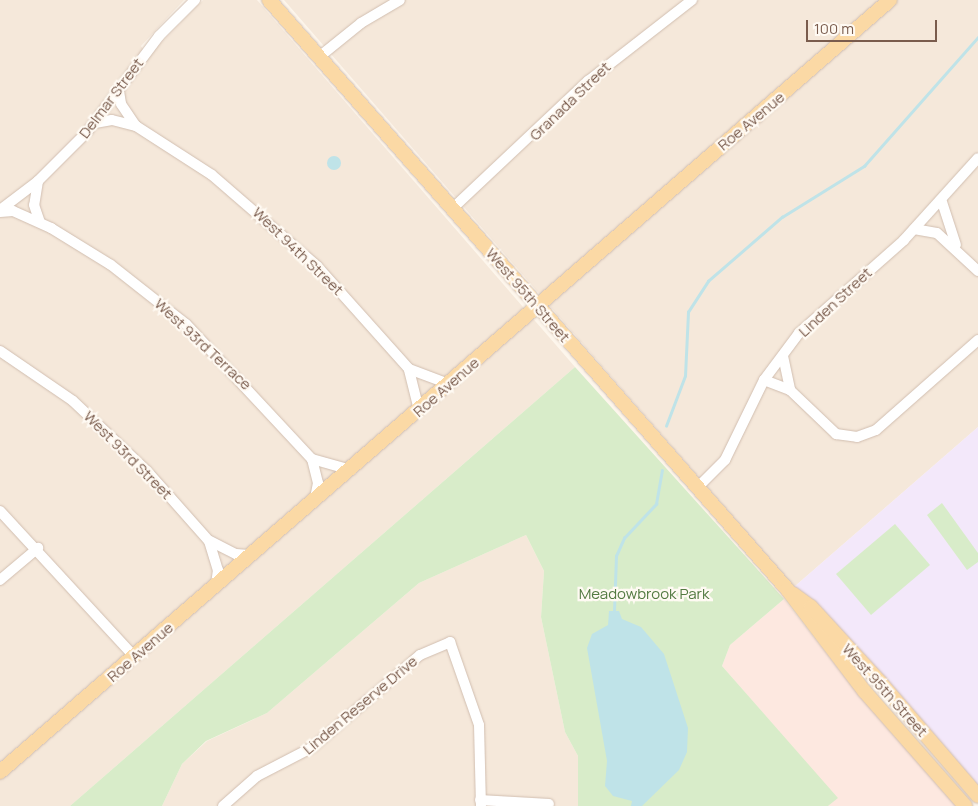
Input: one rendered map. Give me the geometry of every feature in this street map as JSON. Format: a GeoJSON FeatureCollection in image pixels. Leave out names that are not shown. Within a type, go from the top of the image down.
{"type":"FeatureCollection","features":[{"type":"Feature","properties":{"kind":"main road","name":"West 95th Street"},"geometry":{"type":"LineString","coordinates":[[269,0],[787,589],[865,692],[965,806]]}},
{"type":"Feature","properties":{"kind":"main road","name":"Roe Avenue"},"geometry":{"type":"LineString","coordinates":[[0,772],[539,308],[890,0]]}},
{"type":"Feature","properties":{"kind":"main road","name":"West 95th Street"},"geometry":{"type":"LineString","coordinates":[[787,589],[811,607],[978,796]]}},
{"type":"Feature","properties":{"kind":"street","name":"Delmar Street"},"geometry":{"type":"LineString","coordinates":[[0,211],[38,181],[95,123],[159,36],[195,0]]}},
{"type":"Feature","properties":{"kind":"street"},"geometry":{"type":"LineString","coordinates":[[319,57],[360,23],[400,0]]}},
{"type":"Feature","properties":{"kind":"street","name":"Granada Street"},"geometry":{"type":"LineString","coordinates":[[452,209],[588,81],[692,0]]}},
{"type":"Feature","properties":{"kind":"street","name":"West 94th Street"},"geometry":{"type":"LineString","coordinates":[[119,91],[122,108],[136,126]]}},
{"type":"Feature","properties":{"kind":"street","name":"West 94th Street"},"geometry":{"type":"LineString","coordinates":[[95,123],[112,120],[136,126],[212,175],[285,235],[409,369],[449,384]]}},
{"type":"Feature","properties":{"kind":"street","name":"Linden Street"},"geometry":{"type":"LineString","coordinates":[[698,488],[725,460],[764,380],[806,326],[942,202],[978,158]]}},
{"type":"Feature","properties":{"kind":"street"},"geometry":{"type":"LineString","coordinates":[[38,181],[34,201],[40,222]]}},
{"type":"Feature","properties":{"kind":"street"},"geometry":{"type":"LineString","coordinates":[[942,202],[956,246]]}},
{"type":"Feature","properties":{"kind":"street","name":"West 93rd Terrace"},"geometry":{"type":"LineString","coordinates":[[0,211],[13,211],[40,222],[111,265],[186,324],[312,459],[318,483],[314,502]]}},
{"type":"Feature","properties":{"kind":"street"},"geometry":{"type":"LineString","coordinates":[[914,229],[937,233],[956,246],[978,271]]}},
{"type":"Feature","properties":{"kind":"street"},"geometry":{"type":"LineString","coordinates":[[764,380],[790,390],[826,428],[857,438],[876,430],[978,340]]}},
{"type":"Feature","properties":{"kind":"street","name":"West 93rd Street"},"geometry":{"type":"LineString","coordinates":[[0,351],[100,423],[209,541],[218,570],[216,586]]}},
{"type":"Feature","properties":{"kind":"street"},"geometry":{"type":"LineString","coordinates":[[783,356],[790,390]]}},
{"type":"Feature","properties":{"kind":"street"},"geometry":{"type":"LineString","coordinates":[[409,369],[419,410]]}},
{"type":"Feature","properties":{"kind":"street"},"geometry":{"type":"LineString","coordinates":[[312,459],[351,470]]}},
{"type":"Feature","properties":{"kind":"street"},"geometry":{"type":"LineString","coordinates":[[0,511],[38,548],[134,656]]}},
{"type":"Feature","properties":{"kind":"street"},"geometry":{"type":"LineString","coordinates":[[209,541],[236,554],[252,555]]}},
{"type":"Feature","properties":{"kind":"street"},"geometry":{"type":"LineString","coordinates":[[0,580],[38,548]]}},
{"type":"Feature","properties":{"kind":"street","name":"Linden Reserve Drive"},"geometry":{"type":"LineString","coordinates":[[223,806],[256,776],[313,747],[420,655],[450,642],[479,725],[480,803]]}},
{"type":"Feature","properties":{"kind":"street"},"geometry":{"type":"LineString","coordinates":[[480,803],[549,804]]}},
{"type":"Feature","properties":{"kind":"shaded area"},"geometry":{"type":"Polygon","coordinates":[[[0,0],[184,0],[141,46],[143,49],[106,105],[113,107],[151,53],[203,0],[257,0],[575,367],[70,806],[0,806],[0,0]]]}},
{"type":"Feature","properties":{"kind":"shaded area"},"geometry":{"type":"Polygon","coordinates":[[[284,0],[978,0],[978,427],[794,587],[284,0]]]}},
{"type":"Feature","properties":{"kind":"shaded area"},"geometry":{"type":"Polygon","coordinates":[[[978,427],[978,791],[794,587],[978,427]]]}},
{"type":"Feature","properties":{"kind":"shaded area"},"geometry":{"type":"Polygon","coordinates":[[[526,535],[544,571],[541,617],[565,732],[578,756],[578,806],[162,806],[182,764],[207,741],[267,713],[419,583],[526,535]]]}},
{"type":"Feature","properties":{"kind":"shaded area"},"geometry":{"type":"Polygon","coordinates":[[[784,599],[840,671],[957,806],[828,806],[837,798],[722,666],[730,645],[784,599]]]}},
{"type":"Feature","properties":{"kind":"green space","name":"Meadowbrook Park"},"geometry":{"type":"Polygon","coordinates":[[[575,367],[784,599],[730,645],[722,666],[838,798],[828,806],[578,806],[578,756],[565,732],[541,617],[544,571],[526,535],[419,583],[267,713],[206,741],[182,764],[162,806],[70,806],[575,367]]]}},
{"type":"Feature","properties":{"kind":"green space"},"geometry":{"type":"Polygon","coordinates":[[[942,503],[978,553],[978,562],[967,570],[927,515],[942,503]]]}},
{"type":"Feature","properties":{"kind":"green space"},"geometry":{"type":"Polygon","coordinates":[[[895,524],[930,565],[871,615],[836,574],[895,524]]]}},
{"type":"Feature","properties":{"kind":"water"},"geometry":{"type":"Polygon","coordinates":[[[334,156],[339,158],[341,163],[339,168],[334,170],[329,168],[327,163],[329,158],[334,156]]]}},
{"type":"Feature","properties":{"kind":"water"},"geometry":{"type":"Polygon","coordinates":[[[609,611],[619,611],[622,619],[641,627],[664,654],[688,728],[687,752],[679,770],[642,806],[631,806],[632,801],[613,796],[605,786],[607,761],[587,648],[592,634],[608,625],[609,611]]]}},
{"type":"Feature","properties":{"kind":"waterway"},"geometry":{"type":"LineString","coordinates":[[666,426],[685,376],[688,312],[708,281],[782,217],[864,166],[978,37]]}},
{"type":"Feature","properties":{"kind":"waterway"},"geometry":{"type":"LineString","coordinates":[[614,611],[616,556],[624,538],[656,504],[662,471]]}}]}
